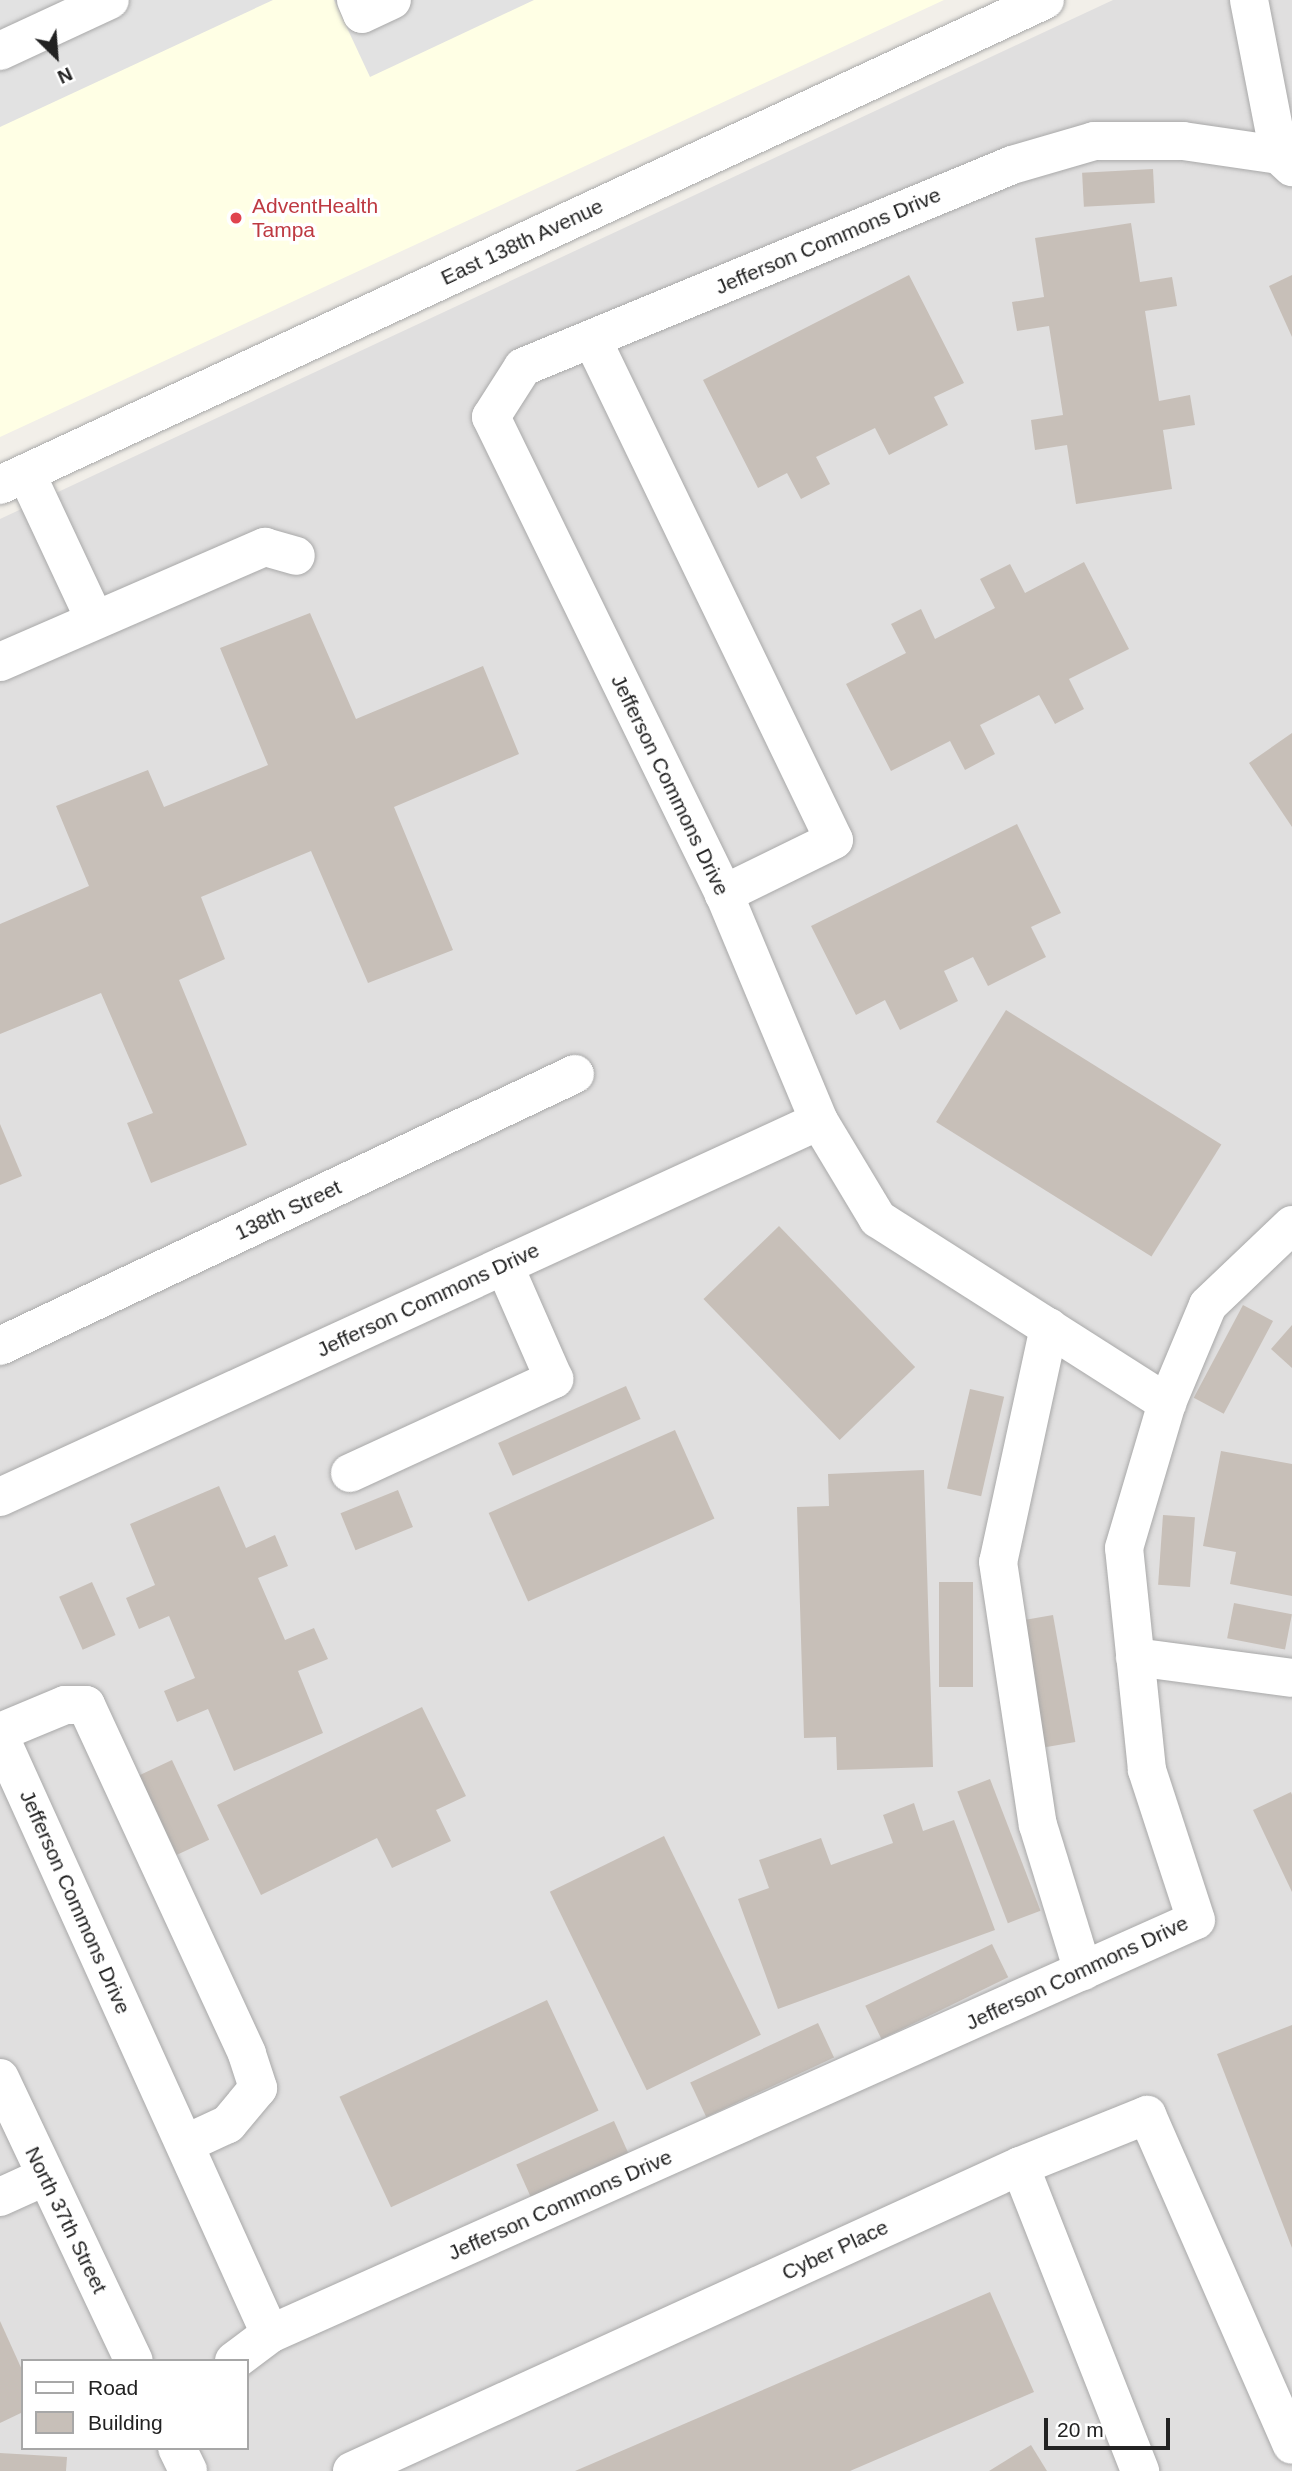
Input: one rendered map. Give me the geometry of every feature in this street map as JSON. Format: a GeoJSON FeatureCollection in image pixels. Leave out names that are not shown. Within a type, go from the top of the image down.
{"type":"FeatureCollection","features":[{"type":"Feature","properties":{"kind":"street"},"geometry":{"type":"LineString","coordinates":[[0,51],[110,0]]}},
{"type":"Feature","properties":{"kind":"street"},"geometry":{"type":"LineString","coordinates":[[356,0],[362,14],[392,0]]}},
{"type":"Feature","properties":{"kind":"street","name":"East 138th Avenue"},"geometry":{"type":"LineString","coordinates":[[13,479],[1045,0]]}},
{"type":"Feature","properties":{"kind":"street","name":"Jefferson Commons Drive"},"geometry":{"type":"LineString","coordinates":[[0,1497],[819,1121],[724,894],[491,417],[523,367],[1012,165],[1094,141],[1183,141],[1286,161],[1250,0]]}},
{"type":"Feature","properties":{"kind":"street"},"geometry":{"type":"LineString","coordinates":[[592,339],[834,840],[724,894]]}},
{"type":"Feature","properties":{"kind":"street"},"geometry":{"type":"LineString","coordinates":[[13,479],[94,618]]}},
{"type":"Feature","properties":{"kind":"street"},"geometry":{"type":"LineString","coordinates":[[0,662],[94,618],[265,547],[296,556]]}},
{"type":"Feature","properties":{"kind":"street","name":"138th Street"},"geometry":{"type":"LineString","coordinates":[[0,1346],[575,1074]]}},
{"type":"Feature","properties":{"kind":"street"},"geometry":{"type":"LineString","coordinates":[[819,1121],[878,1219],[1167,1403]]}},
{"type":"Feature","properties":{"kind":"street","name":"Jefferson Commons Drive"},"geometry":{"type":"LineString","coordinates":[[237,2359],[270,2334],[1196,1920],[1147,1770],[1124,1548],[1167,1403],[1208,1305],[1292,1225]]}},
{"type":"Feature","properties":{"kind":"street"},"geometry":{"type":"LineString","coordinates":[[350,1473],[554,1379],[504,1265]]}},
{"type":"Feature","properties":{"kind":"street"},"geometry":{"type":"LineString","coordinates":[[1049,1327],[998,1562],[1038,1825],[1083,1971]]}},
{"type":"Feature","properties":{"kind":"street"},"geometry":{"type":"LineString","coordinates":[[1135,1657],[1292,1678]]}},
{"type":"Feature","properties":{"kind":"street"},"geometry":{"type":"LineString","coordinates":[[0,1735],[65,1705],[86,1705],[247,2054],[258,2088],[228,2124],[184,2144]]}},
{"type":"Feature","properties":{"kind":"street","name":"Jefferson Commons Drive"},"geometry":{"type":"LineString","coordinates":[[0,1735],[270,2334]]}},
{"type":"Feature","properties":{"kind":"street","name":"North 37th Street"},"geometry":{"type":"LineString","coordinates":[[0,2078],[44,2177],[133,2359]]}},
{"type":"Feature","properties":{"kind":"street","name":"Cyber Place"},"geometry":{"type":"LineString","coordinates":[[352,2471],[1020,2166],[1147,2115],[1292,2445]]}},
{"type":"Feature","properties":{"kind":"street"},"geometry":{"type":"LineString","coordinates":[[1020,2166],[1140,2471]]}},
{"type":"Feature","properties":{"kind":"street"},"geometry":{"type":"LineString","coordinates":[[0,2197],[44,2177]]}},
{"type":"Feature","properties":{"kind":"street"},"geometry":{"type":"LineString","coordinates":[[178,2450],[188,2471]]}},
{"type":"Feature","properties":{"kind":"shaded area","name":"AdventHealth Tampa"},"geometry":{"type":"Polygon","coordinates":[[[0,0],[944,0],[0,437],[0,0]]]}},
{"type":"Feature","properties":{"kind":"shaded area"},"geometry":{"type":"Polygon","coordinates":[[[0,0],[273,0],[0,127],[0,0]]]}},
{"type":"Feature","properties":{"kind":"shaded area"},"geometry":{"type":"Polygon","coordinates":[[[334,0],[534,0],[370,77],[334,0]]]}},
{"type":"Feature","properties":{"kind":"shaded area"},"geometry":{"type":"Polygon","coordinates":[[[1113,0],[1292,0],[1292,2471],[0,2471],[0,519],[1113,0]]]}},
{"type":"Feature","properties":{"kind":"building"},"geometry":{"type":"Polygon","coordinates":[[[1153,169],[1155,203],[1084,207],[1082,173],[1153,169]]]}},
{"type":"Feature","properties":{"kind":"building"},"geometry":{"type":"Polygon","coordinates":[[[1131,223],[1140,282],[1172,277],[1177,306],[1145,311],[1159,401],[1190,395],[1195,425],[1163,430],[1172,489],[1076,504],[1067,445],[1035,450],[1031,420],[1063,415],[1049,326],[1017,331],[1012,302],[1044,297],[1035,238],[1131,223]]]}},
{"type":"Feature","properties":{"kind":"building"},"geometry":{"type":"Polygon","coordinates":[[[909,275],[964,383],[934,397],[948,425],[889,455],[875,428],[816,457],[830,484],[801,499],[787,473],[758,488],[703,380],[909,275]]]}},
{"type":"Feature","properties":{"kind":"building"},"geometry":{"type":"Polygon","coordinates":[[[1292,275],[1292,337],[1269,286],[1292,275]]]}},
{"type":"Feature","properties":{"kind":"building"},"geometry":{"type":"Polygon","coordinates":[[[1084,562],[1129,649],[1069,679],[1084,709],[1055,724],[1039,695],[980,725],[995,754],[965,770],[950,741],[891,771],[846,684],[906,653],[891,624],[921,609],[935,639],[995,608],[980,579],[1010,564],[1025,593],[1084,562]]]}},
{"type":"Feature","properties":{"kind":"building"},"geometry":{"type":"Polygon","coordinates":[[[310,613],[356,719],[483,666],[519,754],[394,807],[453,950],[368,983],[311,851],[201,897],[225,959],[179,980],[247,1145],[151,1183],[127,1123],[153,1113],[101,993],[0,1034],[0,924],[89,886],[56,806],[148,770],[164,807],[268,765],[220,648],[310,613]]]}},
{"type":"Feature","properties":{"kind":"building"},"geometry":{"type":"Polygon","coordinates":[[[1292,733],[1292,827],[1249,763],[1292,733]]]}},
{"type":"Feature","properties":{"kind":"building"},"geometry":{"type":"Polygon","coordinates":[[[1017,824],[1061,913],[1031,927],[1046,957],[988,986],[973,957],[944,971],[958,1001],[900,1030],[885,1000],[856,1015],[811,926],[1017,824]]]}},
{"type":"Feature","properties":{"kind":"building"},"geometry":{"type":"Polygon","coordinates":[[[1006,1010],[1221,1145],[1151,1257],[936,1122],[1006,1010]]]}},
{"type":"Feature","properties":{"kind":"building"},"geometry":{"type":"Polygon","coordinates":[[[0,1124],[22,1176],[0,1185],[0,1124]]]}},
{"type":"Feature","properties":{"kind":"building"},"geometry":{"type":"Polygon","coordinates":[[[779,1226],[915,1367],[840,1440],[703,1299],[779,1226]]]}},
{"type":"Feature","properties":{"kind":"building"},"geometry":{"type":"Polygon","coordinates":[[[1243,1305],[1273,1321],[1224,1414],[1194,1398],[1243,1305]]]}},
{"type":"Feature","properties":{"kind":"building"},"geometry":{"type":"Polygon","coordinates":[[[1292,1325],[1292,1368],[1271,1349],[1292,1325]]]}},
{"type":"Feature","properties":{"kind":"building"},"geometry":{"type":"Polygon","coordinates":[[[626,1386],[641,1419],[513,1476],[498,1443],[626,1386]]]}},
{"type":"Feature","properties":{"kind":"building"},"geometry":{"type":"Polygon","coordinates":[[[970,1389],[1004,1397],[981,1496],[947,1488],[970,1389]]]}},
{"type":"Feature","properties":{"kind":"building"},"geometry":{"type":"Polygon","coordinates":[[[675,1430],[714,1519],[528,1602],[489,1513],[675,1430]]]}},
{"type":"Feature","properties":{"kind":"building"},"geometry":{"type":"Polygon","coordinates":[[[1221,1451],[1292,1464],[1292,1596],[1230,1584],[1236,1552],[1203,1546],[1221,1451]]]}},
{"type":"Feature","properties":{"kind":"building"},"geometry":{"type":"Polygon","coordinates":[[[924,1470],[933,1767],[837,1770],[836,1737],[804,1738],[797,1507],[829,1506],[828,1474],[924,1470]]]}},
{"type":"Feature","properties":{"kind":"building"},"geometry":{"type":"Polygon","coordinates":[[[219,1486],[246,1548],[275,1535],[288,1566],[258,1578],[285,1640],[314,1628],[328,1659],[298,1671],[323,1733],[234,1771],[208,1709],[177,1722],[164,1691],[195,1678],[169,1616],[139,1629],[126,1598],[155,1585],[130,1524],[219,1486]]]}},
{"type":"Feature","properties":{"kind":"building"},"geometry":{"type":"Polygon","coordinates":[[[398,1490],[413,1527],[355,1550],[341,1513],[398,1490]]]}},
{"type":"Feature","properties":{"kind":"building"},"geometry":{"type":"Polygon","coordinates":[[[1163,1515],[1195,1517],[1190,1587],[1158,1585],[1163,1515]]]}},
{"type":"Feature","properties":{"kind":"building"},"geometry":{"type":"Polygon","coordinates":[[[92,1582],[116,1635],[83,1650],[59,1597],[92,1582]]]}},
{"type":"Feature","properties":{"kind":"building"},"geometry":{"type":"Polygon","coordinates":[[[939,1582],[973,1582],[973,1687],[939,1687],[939,1582]]]}},
{"type":"Feature","properties":{"kind":"building"},"geometry":{"type":"Polygon","coordinates":[[[1234,1603],[1292,1614],[1285,1650],[1227,1638],[1234,1603]]]}},
{"type":"Feature","properties":{"kind":"building"},"geometry":{"type":"Polygon","coordinates":[[[1053,1615],[1075,1742],[1041,1748],[1019,1621],[1053,1615]]]}},
{"type":"Feature","properties":{"kind":"building"},"geometry":{"type":"Polygon","coordinates":[[[422,1707],[466,1796],[436,1810],[451,1841],[392,1868],[377,1838],[261,1895],[217,1805],[422,1707]]]}},
{"type":"Feature","properties":{"kind":"building"},"geometry":{"type":"Polygon","coordinates":[[[172,1760],[209,1840],[177,1855],[139,1775],[172,1760]]]}},
{"type":"Feature","properties":{"kind":"building"},"geometry":{"type":"Polygon","coordinates":[[[990,1779],[1041,1911],[1008,1923],[957,1792],[990,1779]]]}},
{"type":"Feature","properties":{"kind":"building"},"geometry":{"type":"Polygon","coordinates":[[[1291,1792],[1292,1795],[1292,1892],[1253,1810],[1291,1792]]]}},
{"type":"Feature","properties":{"kind":"building"},"geometry":{"type":"Polygon","coordinates":[[[914,1803],[923,1831],[954,1820],[995,1930],[778,2009],[738,1899],[769,1888],[759,1860],[821,1838],[831,1865],[893,1843],[883,1815],[914,1803]]]}},
{"type":"Feature","properties":{"kind":"building"},"geometry":{"type":"Polygon","coordinates":[[[664,1836],[761,2035],[647,2090],[550,1892],[664,1836]]]}},
{"type":"Feature","properties":{"kind":"building"},"geometry":{"type":"Polygon","coordinates":[[[992,1944],[1008,1977],[881,2039],[865,2006],[992,1944]]]}},
{"type":"Feature","properties":{"kind":"building"},"geometry":{"type":"Polygon","coordinates":[[[547,2000],[599,2111],[391,2207],[339,2097],[547,2000]]]}},
{"type":"Feature","properties":{"kind":"building"},"geometry":{"type":"Polygon","coordinates":[[[818,2023],[834,2057],[706,2117],[690,2083],[818,2023]]]}},
{"type":"Feature","properties":{"kind":"building"},"geometry":{"type":"Polygon","coordinates":[[[1292,2025],[1292,2248],[1217,2054],[1292,2025]]]}},
{"type":"Feature","properties":{"kind":"building"},"geometry":{"type":"Polygon","coordinates":[[[614,2121],[629,2155],[531,2198],[516,2165],[614,2121]]]}},
{"type":"Feature","properties":{"kind":"building"},"geometry":{"type":"Polygon","coordinates":[[[990,2292],[1034,2392],[850,2471],[575,2471],[990,2292]]]}},
{"type":"Feature","properties":{"kind":"building"},"geometry":{"type":"Polygon","coordinates":[[[0,2321],[21,2368],[21,2413],[0,2423],[0,2321]]]}},
{"type":"Feature","properties":{"kind":"building"},"geometry":{"type":"Polygon","coordinates":[[[1031,2445],[1047,2471],[989,2471],[1031,2445]]]}},
{"type":"Feature","properties":{"kind":"building"},"geometry":{"type":"Polygon","coordinates":[[[0,2453],[67,2457],[66,2471],[0,2471],[0,2453]]]}},
{"type":"Feature","properties":{"kind":"place","name":"AdventHealth Tampa"},"geometry":{"type":"Point","coordinates":[236,218]}}]}
